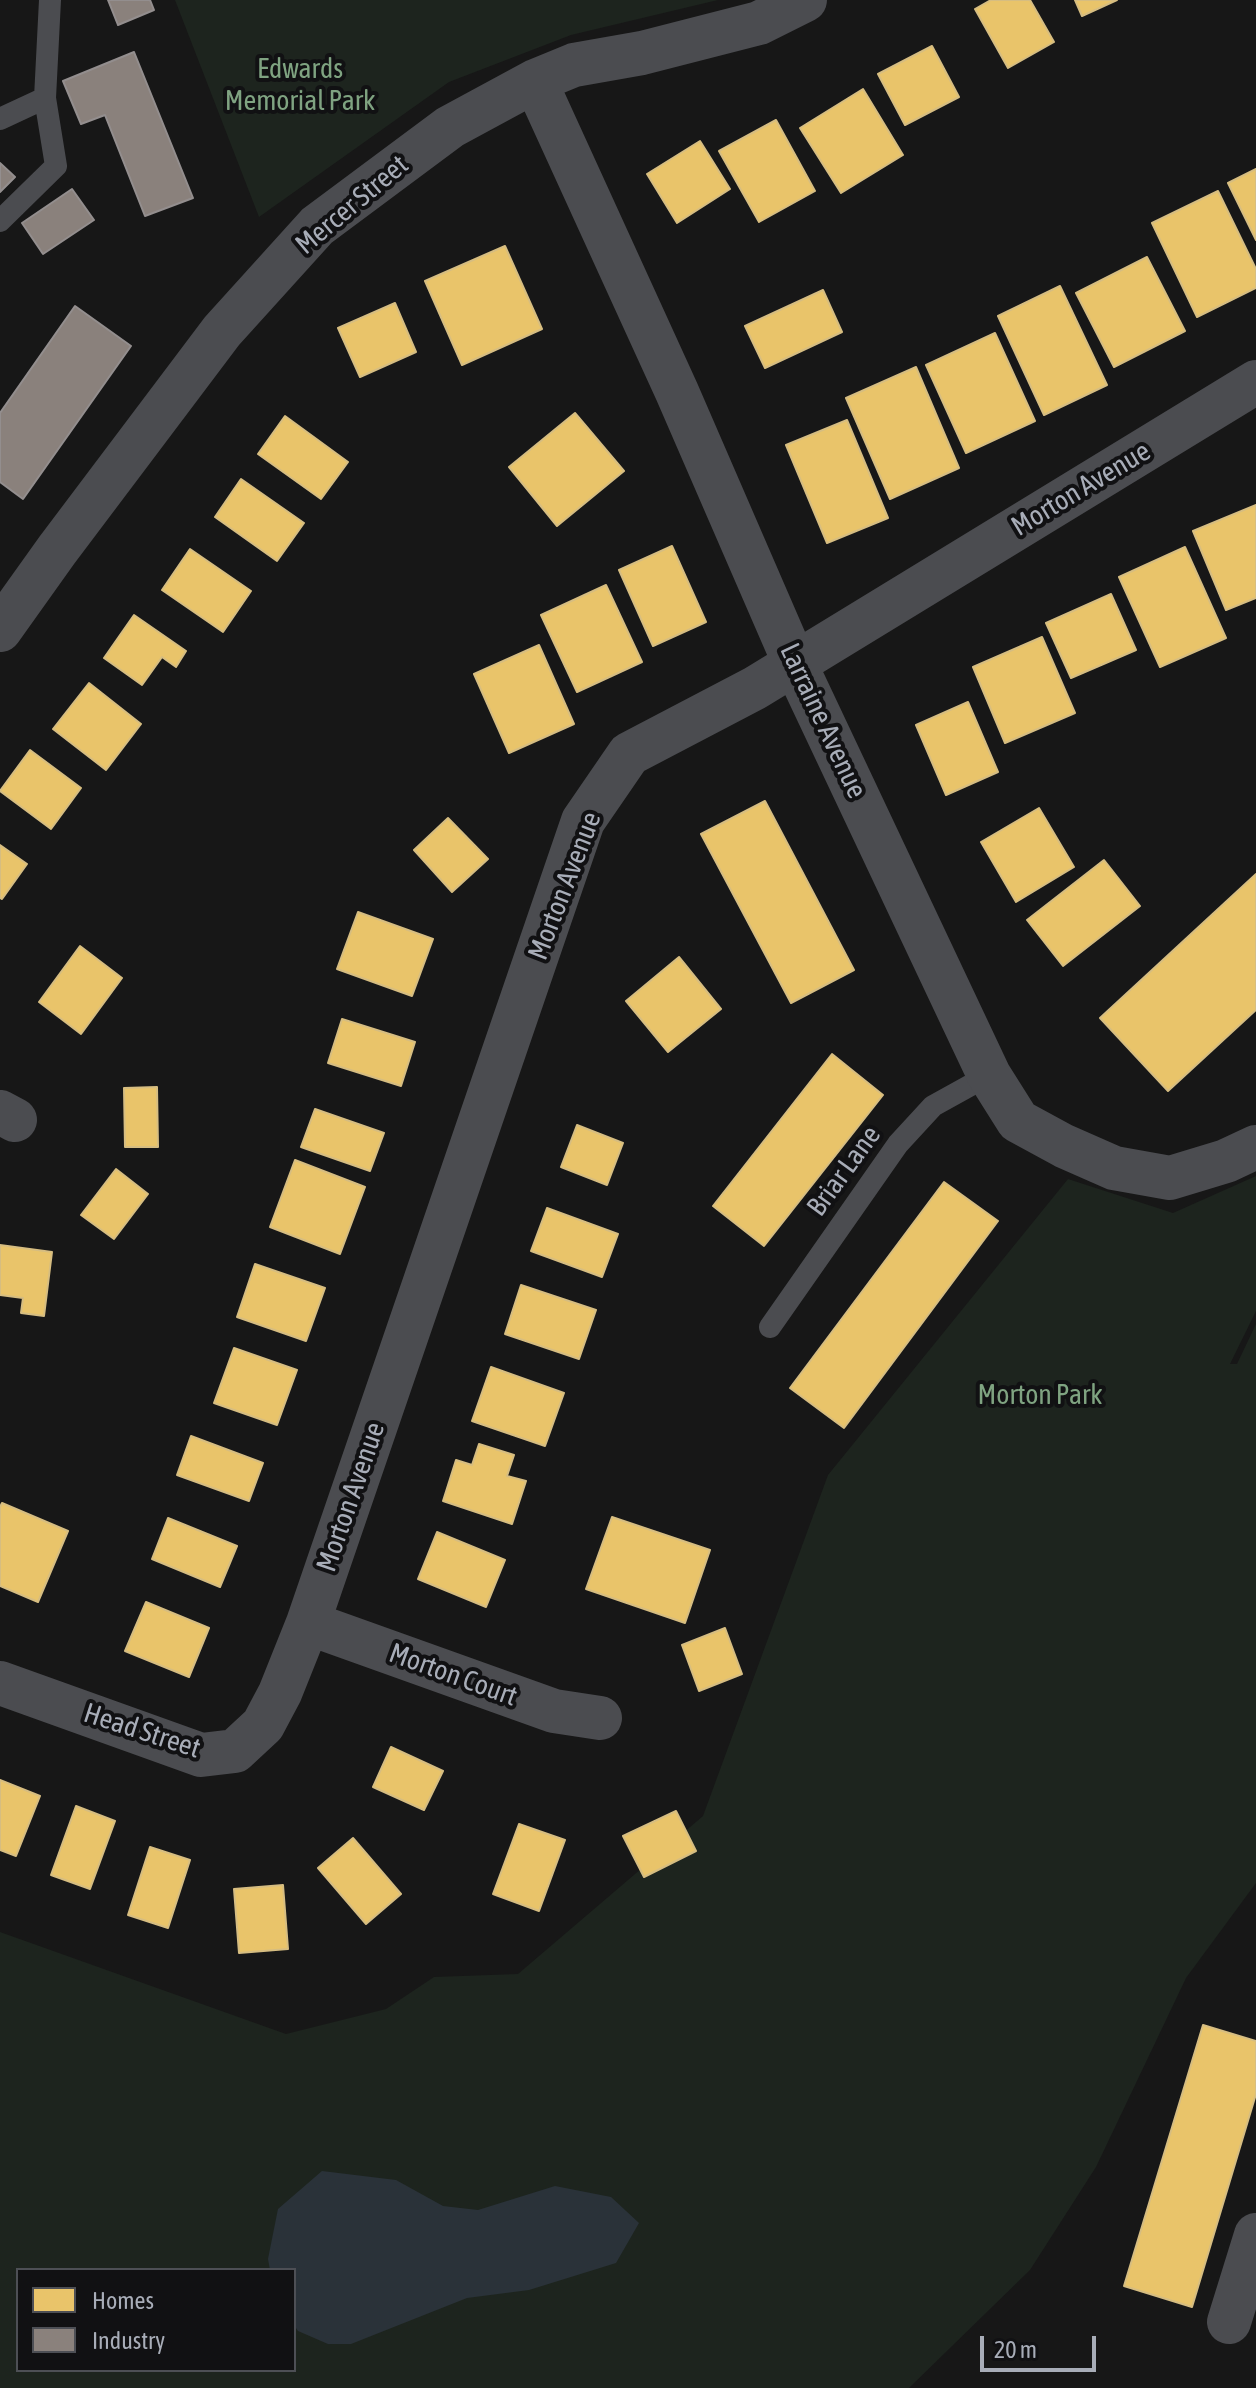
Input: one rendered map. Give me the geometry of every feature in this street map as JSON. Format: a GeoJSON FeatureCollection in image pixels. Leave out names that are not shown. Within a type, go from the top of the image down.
{"type":"FeatureCollection","features":[{"type":"Feature","properties":{"kind":"street","name":"Mercer Street"},"geometry":{"type":"LineString","coordinates":[[0,630],[222,331],[317,226],[450,127],[535,81],[574,65],[642,53],[759,23],[805,0]]}},
{"type":"Feature","properties":{"kind":"street","name":"Larraine Avenue"},"geometry":{"type":"LineString","coordinates":[[535,81],[677,392],[795,664],[989,1075],[1018,1121],[1114,1168],[1170,1178],[1226,1161],[1256,1147]]}},
{"type":"Feature","properties":{"kind":"street","name":"Morton Avenue"},"geometry":{"type":"LineString","coordinates":[[308,1623],[583,821],[629,754],[755,688],[1256,382]]}},
{"type":"Feature","properties":{"kind":"street","name":"Head Street"},"geometry":{"type":"LineString","coordinates":[[0,1683],[201,1755],[235,1751],[263,1725],[280,1693],[308,1623]]}},
{"type":"Feature","properties":{"kind":"street","name":"Morton Court"},"geometry":{"type":"LineString","coordinates":[[308,1623],[554,1711],[600,1718]]}},
{"type":"Feature","properties":{"kind":"street"},"geometry":{"type":"LineString","coordinates":[[1229,2322],[1256,2235]]}},
{"type":"Feature","properties":{"kind":"lane"},"geometry":{"type":"LineString","coordinates":[[0,221],[56,166],[45,98],[50,0]]}},
{"type":"Feature","properties":{"kind":"lane"},"geometry":{"type":"LineString","coordinates":[[0,119],[45,98]]}},
{"type":"Feature","properties":{"kind":"lane","name":"Briar Lane"},"geometry":{"type":"LineString","coordinates":[[770,1327],[898,1144],[933,1106],[989,1075]]}},
{"type":"Feature","properties":{"kind":"green space","name":"Edwards Memorial Park"},"geometry":{"type":"Polygon","coordinates":[[[175,0],[718,0],[571,35],[449,82],[259,217],[175,0]]]}},
{"type":"Feature","properties":{"kind":"green space","name":"Morton Park"},"geometry":{"type":"Polygon","coordinates":[[[1256,1176],[1256,1311],[1230,1364],[1237,1364],[1256,1324],[1256,1883],[1186,1978],[1096,2167],[1030,2270],[909,2388],[0,2388],[0,1932],[286,2034],[386,2009],[434,1977],[518,1974],[703,1816],[828,1475],[1068,1179],[1173,1213],[1256,1176]]]}},
{"type":"Feature","properties":{"kind":"shaded area"},"geometry":{"type":"Polygon","coordinates":[[[322,2171],[396,2180],[443,2206],[478,2210],[555,2186],[611,2197],[639,2223],[616,2263],[529,2290],[467,2298],[351,2344],[328,2344],[296,2328],[296,2268],[270,2268],[268,2259],[278,2209],[322,2171]]]}},
{"type":"Feature","properties":{"kind":"building: Homes"},"geometry":{"type":"Polygon","coordinates":[[[991,0],[1030,0],[1054,42],[1008,68],[975,9],[991,0]]]}},
{"type":"Feature","properties":{"kind":"building: Homes"},"geometry":{"type":"Polygon","coordinates":[[[1075,0],[1117,0],[1082,16],[1075,0]]]}},
{"type":"Feature","properties":{"kind":"building: Homes"},"geometry":{"type":"Polygon","coordinates":[[[932,46],[959,97],[905,125],[878,74],[932,46]]]}},
{"type":"Feature","properties":{"kind":"building: Homes"},"geometry":{"type":"Polygon","coordinates":[[[863,89],[903,155],[841,193],[800,128],[863,89]]]}},
{"type":"Feature","properties":{"kind":"building: Homes"},"geometry":{"type":"Polygon","coordinates":[[[776,120],[815,191],[759,222],[719,151],[776,120]]]}},
{"type":"Feature","properties":{"kind":"building: Homes"},"geometry":{"type":"Polygon","coordinates":[[[700,141],[730,189],[677,223],[647,174],[700,141]]]}},
{"type":"Feature","properties":{"kind":"building: Homes"},"geometry":{"type":"Polygon","coordinates":[[[1256,169],[1256,240],[1228,183],[1256,169]]]}},
{"type":"Feature","properties":{"kind":"building: Homes"},"geometry":{"type":"Polygon","coordinates":[[[1218,191],[1256,269],[1256,288],[1197,317],[1152,223],[1218,191]]]}},
{"type":"Feature","properties":{"kind":"building: Homes"},"geometry":{"type":"Polygon","coordinates":[[[505,246],[542,329],[462,365],[425,281],[505,246]]]}},
{"type":"Feature","properties":{"kind":"building: Homes"},"geometry":{"type":"Polygon","coordinates":[[[1147,257],[1185,331],[1114,367],[1076,293],[1147,257]]]}},
{"type":"Feature","properties":{"kind":"building: Homes"},"geometry":{"type":"Polygon","coordinates":[[[1060,286],[1107,385],[1044,415],[998,316],[1060,286]]]}},
{"type":"Feature","properties":{"kind":"building: Homes"},"geometry":{"type":"Polygon","coordinates":[[[823,290],[842,332],[765,368],[745,326],[823,290]]]}},
{"type":"Feature","properties":{"kind":"building: Homes"},"geometry":{"type":"Polygon","coordinates":[[[395,303],[416,352],[360,377],[338,328],[395,303]]]}},
{"type":"Feature","properties":{"kind":"building: Homes"},"geometry":{"type":"Polygon","coordinates":[[[995,333],[1035,421],[966,453],[926,365],[995,333]]]}},
{"type":"Feature","properties":{"kind":"building: Homes"},"geometry":{"type":"Polygon","coordinates":[[[916,367],[959,468],[890,499],[846,398],[916,367]]]}},
{"type":"Feature","properties":{"kind":"building: Homes"},"geometry":{"type":"Polygon","coordinates":[[[575,413],[624,471],[557,526],[509,467],[575,413]]]}},
{"type":"Feature","properties":{"kind":"building: Homes"},"geometry":{"type":"Polygon","coordinates":[[[285,416],[348,462],[321,499],[258,454],[285,416]]]}},
{"type":"Feature","properties":{"kind":"building: Homes"},"geometry":{"type":"Polygon","coordinates":[[[847,420],[888,518],[827,543],[786,445],[847,420]]]}},
{"type":"Feature","properties":{"kind":"building: Homes"},"geometry":{"type":"Polygon","coordinates":[[[241,479],[304,523],[277,561],[215,517],[241,479]]]}},
{"type":"Feature","properties":{"kind":"building: Homes"},"geometry":{"type":"Polygon","coordinates":[[[1256,505],[1256,598],[1226,610],[1193,531],[1256,505]]]}},
{"type":"Feature","properties":{"kind":"building: Homes"},"geometry":{"type":"Polygon","coordinates":[[[672,546],[706,622],[653,646],[619,570],[672,546]]]}},
{"type":"Feature","properties":{"kind":"building: Homes"},"geometry":{"type":"Polygon","coordinates":[[[1185,547],[1226,638],[1160,667],[1119,577],[1185,547]]]}},
{"type":"Feature","properties":{"kind":"building: Homes"},"geometry":{"type":"Polygon","coordinates":[[[190,549],[251,591],[223,632],[162,590],[190,549]]]}},
{"type":"Feature","properties":{"kind":"building: Homes"},"geometry":{"type":"Polygon","coordinates":[[[606,585],[642,662],[577,692],[541,615],[606,585]]]}},
{"type":"Feature","properties":{"kind":"building: Homes"},"geometry":{"type":"Polygon","coordinates":[[[1111,594],[1136,650],[1071,678],[1046,623],[1111,594]]]}},
{"type":"Feature","properties":{"kind":"building: Homes"},"geometry":{"type":"Polygon","coordinates":[[[134,615],[186,651],[176,667],[162,657],[142,685],[104,658],[134,615]]]}},
{"type":"Feature","properties":{"kind":"building: Homes"},"geometry":{"type":"Polygon","coordinates":[[[1042,637],[1075,713],[1005,743],[973,667],[1042,637]]]}},
{"type":"Feature","properties":{"kind":"building: Homes"},"geometry":{"type":"Polygon","coordinates":[[[539,645],[574,724],[509,753],[474,674],[539,645]]]}},
{"type":"Feature","properties":{"kind":"building: Homes"},"geometry":{"type":"Polygon","coordinates":[[[89,683],[141,724],[106,770],[53,729],[89,683]]]}},
{"type":"Feature","properties":{"kind":"building: Homes"},"geometry":{"type":"Polygon","coordinates":[[[968,702],[998,772],[946,795],[916,725],[968,702]]]}},
{"type":"Feature","properties":{"kind":"building: Homes"},"geometry":{"type":"Polygon","coordinates":[[[30,750],[81,788],[51,829],[0,791],[30,750]]]}},
{"type":"Feature","properties":{"kind":"building: Homes"},"geometry":{"type":"Polygon","coordinates":[[[765,801],[854,970],[791,1003],[701,834],[765,801]]]}},
{"type":"Feature","properties":{"kind":"building: Homes"},"geometry":{"type":"Polygon","coordinates":[[[1039,808],[1074,867],[1016,902],[981,842],[1039,808]]]}},
{"type":"Feature","properties":{"kind":"building: Homes"},"geometry":{"type":"Polygon","coordinates":[[[448,818],[488,859],[452,892],[414,850],[448,818]]]}},
{"type":"Feature","properties":{"kind":"building: Homes"},"geometry":{"type":"Polygon","coordinates":[[[0,845],[27,864],[2,899],[0,898],[0,845]]]}},
{"type":"Feature","properties":{"kind":"building: Homes"},"geometry":{"type":"Polygon","coordinates":[[[1104,860],[1140,906],[1063,966],[1027,920],[1104,860]]]}},
{"type":"Feature","properties":{"kind":"building: Homes"},"geometry":{"type":"Polygon","coordinates":[[[1256,874],[1256,1010],[1168,1091],[1100,1018],[1256,874]]]}},
{"type":"Feature","properties":{"kind":"building: Homes"},"geometry":{"type":"Polygon","coordinates":[[[358,912],[433,939],[412,996],[337,969],[358,912]]]}},
{"type":"Feature","properties":{"kind":"building: Homes"},"geometry":{"type":"Polygon","coordinates":[[[80,946],[122,978],[81,1034],[39,1002],[80,946]]]}},
{"type":"Feature","properties":{"kind":"building: Homes"},"geometry":{"type":"Polygon","coordinates":[[[679,957],[721,1009],[668,1052],[626,1001],[679,957]]]}},
{"type":"Feature","properties":{"kind":"building: Homes"},"geometry":{"type":"Polygon","coordinates":[[[342,1019],[415,1042],[401,1086],[328,1063],[342,1019]]]}},
{"type":"Feature","properties":{"kind":"building: Homes"},"geometry":{"type":"Polygon","coordinates":[[[832,1054],[883,1095],[764,1246],[713,1206],[832,1054]]]}},
{"type":"Feature","properties":{"kind":"building: Homes"},"geometry":{"type":"Polygon","coordinates":[[[157,1087],[158,1147],[125,1147],[124,1088],[157,1087]]]}},
{"type":"Feature","properties":{"kind":"building: Homes"},"geometry":{"type":"Polygon","coordinates":[[[315,1109],[384,1133],[370,1171],[301,1147],[315,1109]]]}},
{"type":"Feature","properties":{"kind":"building: Homes"},"geometry":{"type":"Polygon","coordinates":[[[577,1125],[623,1143],[607,1185],[561,1167],[577,1125]]]}},
{"type":"Feature","properties":{"kind":"building: Homes"},"geometry":{"type":"Polygon","coordinates":[[[295,1160],[365,1187],[340,1254],[270,1227],[295,1160]]]}},
{"type":"Feature","properties":{"kind":"building: Homes"},"geometry":{"type":"Polygon","coordinates":[[[116,1169],[148,1194],[114,1239],[81,1215],[116,1169]]]}},
{"type":"Feature","properties":{"kind":"building: Homes"},"geometry":{"type":"Polygon","coordinates":[[[944,1182],[998,1221],[844,1428],[790,1388],[944,1182]]]}},
{"type":"Feature","properties":{"kind":"building: Homes"},"geometry":{"type":"Polygon","coordinates":[[[547,1208],[618,1234],[602,1277],[531,1251],[547,1208]]]}},
{"type":"Feature","properties":{"kind":"building: Homes"},"geometry":{"type":"Polygon","coordinates":[[[0,1245],[52,1252],[44,1316],[21,1313],[23,1298],[0,1295],[0,1245]]]}},
{"type":"Feature","properties":{"kind":"building: Homes"},"geometry":{"type":"Polygon","coordinates":[[[255,1264],[325,1288],[306,1341],[237,1317],[255,1264]]]}},
{"type":"Feature","properties":{"kind":"building: Homes"},"geometry":{"type":"Polygon","coordinates":[[[521,1285],[596,1310],[579,1359],[505,1334],[521,1285]]]}},
{"type":"Feature","properties":{"kind":"building: Homes"},"geometry":{"type":"Polygon","coordinates":[[[234,1348],[297,1370],[277,1425],[214,1403],[234,1348]]]}},
{"type":"Feature","properties":{"kind":"building: Homes"},"geometry":{"type":"Polygon","coordinates":[[[491,1367],[564,1393],[545,1446],[472,1421],[491,1367]]]}},
{"type":"Feature","properties":{"kind":"building: Homes"},"geometry":{"type":"Polygon","coordinates":[[[191,1436],[263,1463],[249,1501],[177,1475],[191,1436]]]}},
{"type":"Feature","properties":{"kind":"building: Homes"},"geometry":{"type":"Polygon","coordinates":[[[479,1444],[514,1455],[507,1476],[526,1481],[512,1524],[443,1501],[456,1460],[472,1465],[479,1444]]]}},
{"type":"Feature","properties":{"kind":"building: Homes"},"geometry":{"type":"Polygon","coordinates":[[[2,1503],[68,1531],[38,1602],[0,1586],[2,1503]]]}},
{"type":"Feature","properties":{"kind":"building: Homes"},"geometry":{"type":"Polygon","coordinates":[[[612,1517],[710,1550],[685,1623],[586,1589],[612,1517]]]}},
{"type":"Feature","properties":{"kind":"building: Homes"},"geometry":{"type":"Polygon","coordinates":[[[168,1518],[237,1546],[220,1587],[152,1559],[168,1518]]]}},
{"type":"Feature","properties":{"kind":"building: Homes"},"geometry":{"type":"Polygon","coordinates":[[[437,1532],[505,1560],[486,1607],[418,1579],[437,1532]]]}},
{"type":"Feature","properties":{"kind":"building: Homes"},"geometry":{"type":"Polygon","coordinates":[[[146,1602],[209,1628],[189,1677],[125,1651],[146,1602]]]}},
{"type":"Feature","properties":{"kind":"building: Homes"},"geometry":{"type":"Polygon","coordinates":[[[725,1628],[742,1674],[699,1691],[682,1645],[725,1628]]]}},
{"type":"Feature","properties":{"kind":"building: Homes"},"geometry":{"type":"Polygon","coordinates":[[[391,1747],[443,1771],[424,1810],[373,1787],[391,1747]]]}},
{"type":"Feature","properties":{"kind":"building: Homes"},"geometry":{"type":"Polygon","coordinates":[[[0,1780],[40,1796],[16,1856],[0,1850],[0,1780]]]}},
{"type":"Feature","properties":{"kind":"building: Homes"},"geometry":{"type":"Polygon","coordinates":[[[76,1806],[115,1821],[90,1889],[51,1875],[76,1806]]]}},
{"type":"Feature","properties":{"kind":"building: Homes"},"geometry":{"type":"Polygon","coordinates":[[[676,1811],[696,1851],[644,1877],[623,1836],[676,1811]]]}},
{"type":"Feature","properties":{"kind":"building: Homes"},"geometry":{"type":"Polygon","coordinates":[[[519,1824],[565,1840],[539,1911],[493,1894],[519,1824]]]}},
{"type":"Feature","properties":{"kind":"building: Homes"},"geometry":{"type":"Polygon","coordinates":[[[353,1838],[401,1894],[366,1924],[318,1868],[353,1838]]]}},
{"type":"Feature","properties":{"kind":"building: Homes"},"geometry":{"type":"Polygon","coordinates":[[[150,1847],[190,1860],[168,1928],[128,1915],[150,1847]]]}},
{"type":"Feature","properties":{"kind":"building: Homes"},"geometry":{"type":"Polygon","coordinates":[[[283,1885],[288,1949],[239,1953],[234,1889],[283,1885]]]}},
{"type":"Feature","properties":{"kind":"building: Homes"},"geometry":{"type":"Polygon","coordinates":[[[1203,2025],[1256,2041],[1256,2094],[1192,2307],[1124,2286],[1203,2025]]]}},
{"type":"Feature","properties":{"kind":"building: Industry"},"geometry":{"type":"Polygon","coordinates":[[[108,0],[150,0],[154,10],[118,25],[108,0]]]}},
{"type":"Feature","properties":{"kind":"building: Industry"},"geometry":{"type":"Polygon","coordinates":[[[134,52],[193,198],[145,216],[105,115],[81,124],[63,81],[134,52]]]}},
{"type":"Feature","properties":{"kind":"building: Industry"},"geometry":{"type":"Polygon","coordinates":[[[0,163],[15,177],[0,192],[0,163]]]}},
{"type":"Feature","properties":{"kind":"building: Industry"},"geometry":{"type":"Polygon","coordinates":[[[72,189],[94,220],[43,254],[22,223],[72,189]]]}},
{"type":"Feature","properties":{"kind":"building: Industry"},"geometry":{"type":"Polygon","coordinates":[[[75,306],[131,346],[23,499],[0,482],[0,413],[75,306]]]}}]}
